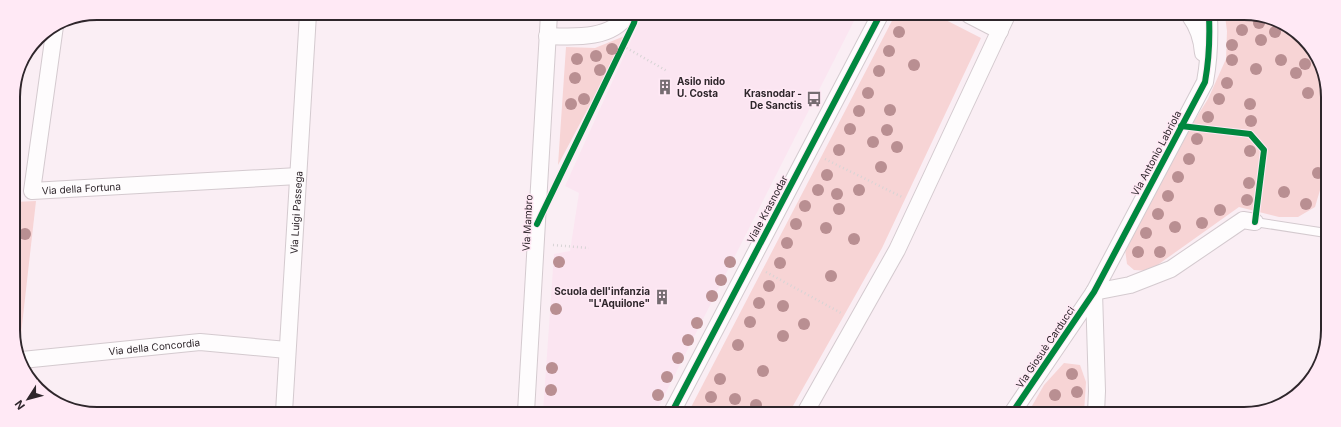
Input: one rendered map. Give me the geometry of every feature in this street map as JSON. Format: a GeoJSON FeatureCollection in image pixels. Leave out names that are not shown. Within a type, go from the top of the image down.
{"type":"FeatureCollection","features":[{"type":"Feature","properties":{"kind":"street","name":"Via Luigi Passega"},"geometry":{"type":"LineString","coordinates":[[284,407],[308,20]]}},
{"type":"Feature","properties":{"kind":"street","name":"Via Mambro"},"geometry":{"type":"LineString","coordinates":[[526,407],[548,20]]}},
{"type":"Feature","properties":{"kind":"street"},"geometry":{"type":"LineString","coordinates":[[547,36],[586,37],[610,30],[622,20]]}},
{"type":"Feature","properties":{"kind":"street","name":"Viale Krasnodar"},"geometry":{"type":"LineString","coordinates":[[675,407],[877,20]]}},
{"type":"Feature","properties":{"kind":"street"},"geometry":{"type":"LineString","coordinates":[[979,20],[1000,31]]}},
{"type":"Feature","properties":{"kind":"street"},"geometry":{"type":"LineString","coordinates":[[807,407],[898,250],[1006,20]]}},
{"type":"Feature","properties":{"kind":"street","name":"Via Antonio Labriola"},"geometry":{"type":"LineString","coordinates":[[1192,20],[1200,35],[1204,58],[1204,82]]}},
{"type":"Feature","properties":{"kind":"street","name":"Via Antonio Labriola"},"geometry":{"type":"LineString","coordinates":[[1094,292],[1204,82],[1209,60],[1209,20]]}},
{"type":"Feature","properties":{"kind":"street","name":"Via della Fortuna"},"geometry":{"type":"LineString","coordinates":[[54,33],[32,191],[298,176]]}},
{"type":"Feature","properties":{"kind":"street"},"geometry":{"type":"LineString","coordinates":[[1096,407],[1094,292],[1130,285],[1171,270],[1243,220],[1255,222]]}},
{"type":"Feature","properties":{"kind":"street","name":"Via Giosuè Carducci"},"geometry":{"type":"LineString","coordinates":[[1016,407],[1094,292]]}},
{"type":"Feature","properties":{"kind":"street","name":"Via della Concordia"},"geometry":{"type":"LineString","coordinates":[[26,360],[200,342],[287,350]]}},
{"type":"Feature","properties":{"kind":"lane"},"geometry":{"type":"LineString","coordinates":[[1255,222],[1321,232]]}},
{"type":"Feature","properties":{"kind":"path"},"geometry":{"type":"LineString","coordinates":[[620,53],[626,40]]}},
{"type":"Feature","properties":{"kind":"path"},"geometry":{"type":"LineString","coordinates":[[623,46],[667,71]]}},
{"type":"Feature","properties":{"kind":"path"},"geometry":{"type":"LineString","coordinates":[[809,151],[918,205]]}},
{"type":"Feature","properties":{"kind":"path"},"geometry":{"type":"LineString","coordinates":[[536,244],[589,248]]}},
{"type":"Feature","properties":{"kind":"path"},"geometry":{"type":"LineString","coordinates":[[750,263],[857,322]]}},
{"type":"Feature","properties":{"kind":"shaded area"},"geometry":{"type":"Polygon","coordinates":[[[640,20],[854,20],[659,407],[543,407],[554,254],[570,251],[579,193],[565,186],[640,20]]]}},
{"type":"Feature","properties":{"kind":"shaded area"},"geometry":{"type":"Polygon","coordinates":[[[892,20],[946,20],[981,38],[882,248],[792,407],[691,407],[892,20]]]}},
{"type":"Feature","properties":{"kind":"shaded area"},"geometry":{"type":"Polygon","coordinates":[[[1226,20],[1254,21],[1273,26],[1291,36],[1305,50],[1313,63],[1320,82],[1321,97],[1321,187],[1315,207],[1298,217],[1279,217],[1239,207],[1149,271],[1134,270],[1127,264],[1125,249],[1196,118],[1208,99],[1226,59],[1227,31],[1226,20]]]}},
{"type":"Feature","properties":{"kind":"shaded area"},"geometry":{"type":"Polygon","coordinates":[[[627,35],[558,165],[566,47],[595,48],[627,35]]]}},
{"type":"Feature","properties":{"kind":"shaded area"},"geometry":{"type":"Polygon","coordinates":[[[23,75],[20,99],[21,82],[23,75]]]}},
{"type":"Feature","properties":{"kind":"shaded area"},"geometry":{"type":"Polygon","coordinates":[[[36,201],[21,337],[20,330],[20,202],[36,201]]]}},
{"type":"Feature","properties":{"kind":"shaded area"},"geometry":{"type":"Polygon","coordinates":[[[1064,363],[1080,365],[1086,382],[1084,407],[1031,407],[1044,385],[1064,363]]]}},
{"type":"Feature","properties":{"kind":"cycle path"},"geometry":{"type":"LineString","coordinates":[[537,224],[635,20]]}},
{"type":"Feature","properties":{"kind":"cycle path"},"geometry":{"type":"LineString","coordinates":[[675,407],[877,20]]}},
{"type":"Feature","properties":{"kind":"cycle path"},"geometry":{"type":"LineString","coordinates":[[1016,407],[1094,292],[1205,82],[1209,49],[1209,20]]}},
{"type":"Feature","properties":{"kind":"cycle path"},"geometry":{"type":"LineString","coordinates":[[1181,126],[1250,134],[1264,150],[1255,222]]}},
{"type":"Feature","properties":{"kind":"place","name":"Asilo nido U. Costa"},"geometry":{"type":"Point","coordinates":[665,87]}},
{"type":"Feature","properties":{"kind":"place","name":"Krasnodar - De Sanctis"},"geometry":{"type":"Point","coordinates":[814,99]}},
{"type":"Feature","properties":{"kind":"place","name":"Scuola dell'infanzia \"L'Aquilone\""},"geometry":{"type":"Point","coordinates":[662,297]}}]}
